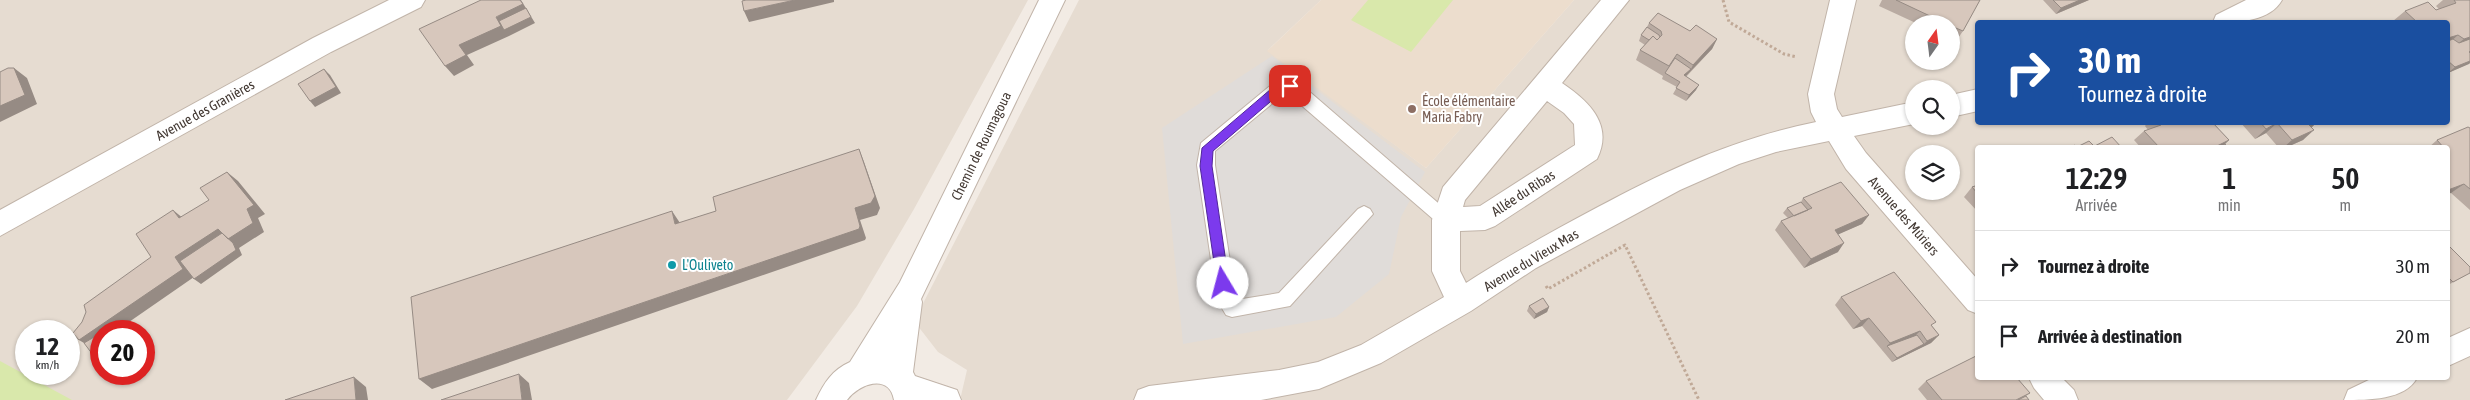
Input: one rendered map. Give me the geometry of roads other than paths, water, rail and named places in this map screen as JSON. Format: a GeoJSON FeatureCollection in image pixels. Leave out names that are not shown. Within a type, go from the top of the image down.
{"type":"FeatureCollection","features":[{"type":"Feature","properties":{"kind":"street","name":"Avenue des Granières"},"geometry":{"type":"LineString","coordinates":[[0,224],[322,45],[412,0]]}},
{"type":"Feature","properties":{"kind":"street","name":"Chemin de Roumagoua"},"geometry":{"type":"LineString","coordinates":[[860,372],[910,292],[1052,0]]}},
{"type":"Feature","properties":{"kind":"street"},"geometry":{"type":"LineString","coordinates":[[1461,302],[1446,271],[1446,220],[1453,195],[1616,0]]}},
{"type":"Feature","properties":{"kind":"street"},"geometry":{"type":"LineString","coordinates":[[1834,128],[1824,112],[1821,94],[1843,0]]}},
{"type":"Feature","properties":{"kind":"street"},"geometry":{"type":"LineString","coordinates":[[2229,20],[2269,0]]}},
{"type":"Feature","properties":{"kind":"street","name":"Allée du Ribas"},"geometry":{"type":"LineString","coordinates":[[1446,220],[1485,218],[1587,151],[1591,137],[1586,117],[1546,86]]}},
{"type":"Feature","properties":{"kind":"street"},"geometry":{"type":"LineString","coordinates":[[1960,104],[1975,101]]}},
{"type":"Feature","properties":{"kind":"street","name":"Avenue du Vieux Mas"},"geometry":{"type":"LineString","coordinates":[[1149,400],[1279,384],[1318,375],[1371,354],[1461,302],[1526,259],[1670,182],[1697,170],[1732,155],[1776,141],[1905,115]]}},
{"type":"Feature","properties":{"kind":"street","name":"Avenue des Mûriers"},"geometry":{"type":"LineString","coordinates":[[1834,128],[1856,161],[1975,298]]}},
{"type":"Feature","properties":{"kind":"street","name":"Chemin de Roumagoua"},"geometry":{"type":"LineString","coordinates":[[904,388],[910,292]]}},
{"type":"Feature","properties":{"kind":"street"},"geometry":{"type":"LineString","coordinates":[[2450,352],[2470,341]]}},
{"type":"Feature","properties":{"kind":"street"},"geometry":{"type":"LineString","coordinates":[[831,400],[838,388],[848,378],[860,372],[873,369],[886,371],[904,388],[946,400]]}},
{"type":"Feature","properties":{"kind":"street"},"geometry":{"type":"LineString","coordinates":[[2046,380],[2063,400]]}},
{"type":"Feature","properties":{"kind":"street"},"geometry":{"type":"LineString","coordinates":[[2359,400],[2398,380]]}},
{"type":"Feature","properties":{"kind":"lane"},"geometry":{"type":"LineString","coordinates":[[1364,214],[1284,300],[1232,309],[1226,300],[1206,166],[1207,148],[1282,86],[1290,86],[1446,220]]}},
{"type":"Feature","properties":{"kind":"place","name":"École élémentaire Maria Fabry"},"geometry":{"type":"Point","coordinates":[1412,109]}},
{"type":"Feature","properties":{"kind":"place","name":"L'Ouliveto"},"geometry":{"type":"Point","coordinates":[672,265]}}]}
